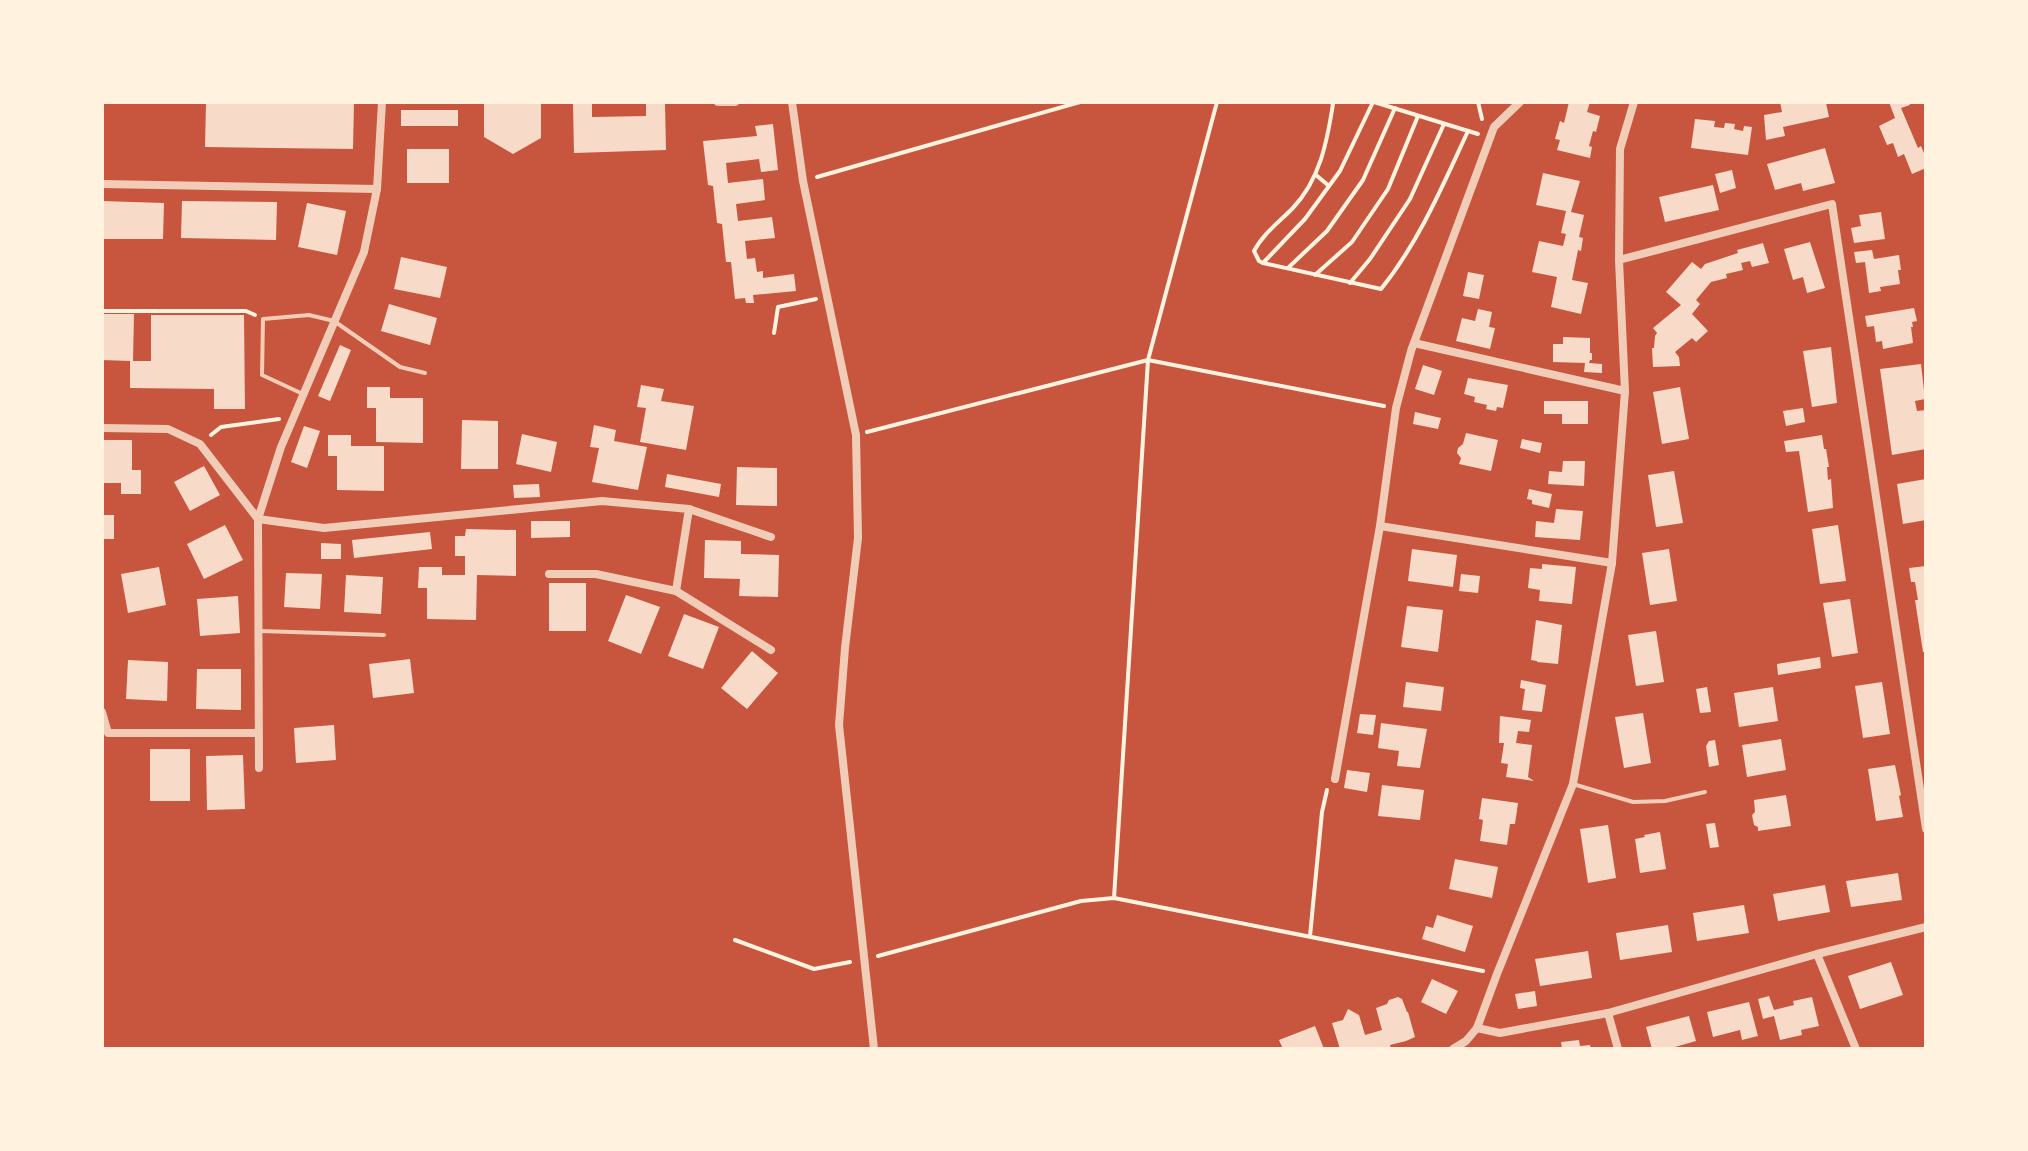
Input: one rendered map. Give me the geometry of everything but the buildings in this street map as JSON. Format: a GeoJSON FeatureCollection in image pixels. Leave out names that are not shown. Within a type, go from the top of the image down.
{"type":"FeatureCollection","features":[{"type":"Feature","properties":{"kind":"street"},"geometry":{"type":"LineString","coordinates":[[259,768],[258,519],[281,447],[364,252],[377,189],[382,102]]}},
{"type":"Feature","properties":{"kind":"street"},"geometry":{"type":"LineString","coordinates":[[718,102],[735,102]]}},
{"type":"Feature","properties":{"kind":"street"},"geometry":{"type":"LineString","coordinates":[[792,102],[803,181],[856,435],[858,538],[839,725],[874,1049]]}},
{"type":"Feature","properties":{"kind":"street"},"geometry":{"type":"LineString","coordinates":[[1335,779],[1380,526],[1396,408],[1414,343],[1494,127],[1520,102]]}},
{"type":"Feature","properties":{"kind":"street"},"geometry":{"type":"LineString","coordinates":[[1453,1049],[1466,1045],[1477,1028],[1573,784],[1612,563],[1625,391],[1619,260],[1620,149],[1634,102]]}},
{"type":"Feature","properties":{"kind":"street"},"geometry":{"type":"LineString","coordinates":[[102,184],[377,189]]}},
{"type":"Feature","properties":{"kind":"street"},"geometry":{"type":"LineString","coordinates":[[1619,260],[1832,204],[1926,829]]}},
{"type":"Feature","properties":{"kind":"street"},"geometry":{"type":"LineString","coordinates":[[1414,343],[1625,391]]}},
{"type":"Feature","properties":{"kind":"street"},"geometry":{"type":"LineString","coordinates":[[102,428],[168,429],[200,444],[258,519],[324,528],[602,501],[689,509],[771,537]]}},
{"type":"Feature","properties":{"kind":"street"},"geometry":{"type":"LineString","coordinates":[[676,591],[689,509]]}},
{"type":"Feature","properties":{"kind":"street"},"geometry":{"type":"LineString","coordinates":[[1380,526],[1612,563]]}},
{"type":"Feature","properties":{"kind":"street"},"geometry":{"type":"LineString","coordinates":[[549,574],[596,574],[676,591],[771,650]]}},
{"type":"Feature","properties":{"kind":"street"},"geometry":{"type":"LineString","coordinates":[[102,712],[108,733],[258,733]]}},
{"type":"Feature","properties":{"kind":"street"},"geometry":{"type":"LineString","coordinates":[[1477,1028],[1500,1033],[1608,1013],[1926,927]]}},
{"type":"Feature","properties":{"kind":"street"},"geometry":{"type":"LineString","coordinates":[[1817,954],[1856,1049]]}},
{"type":"Feature","properties":{"kind":"street"},"geometry":{"type":"LineString","coordinates":[[1608,1013],[1618,1049]]}},
{"type":"Feature","properties":{"kind":"lane"},"geometry":{"type":"LineString","coordinates":[[303,394],[262,375],[263,319],[309,315],[334,321],[400,367],[425,373]]}},
{"type":"Feature","properties":{"kind":"lane"},"geometry":{"type":"LineString","coordinates":[[258,631],[384,635]]}},
{"type":"Feature","properties":{"kind":"lane"},"geometry":{"type":"LineString","coordinates":[[1573,784],[1633,802],[1665,801],[1705,792]]}},
{"type":"Feature","properties":{"kind":"path"},"geometry":{"type":"LineString","coordinates":[[803,181],[1080,102]]}},
{"type":"Feature","properties":{"kind":"path"},"geometry":{"type":"LineString","coordinates":[[1114,898],[1148,360],[1217,102]]}},
{"type":"Feature","properties":{"kind":"path"},"geometry":{"type":"LineString","coordinates":[[1331,102],[1328,137],[1316,175],[1295,206],[1259,241],[1254,251],[1263,263],[1381,289],[1432,209],[1468,131]]}},
{"type":"Feature","properties":{"kind":"path"},"geometry":{"type":"LineString","coordinates":[[1263,263],[1305,219],[1330,186],[1373,102],[1479,134],[1482,118],[1478,102]]}},
{"type":"Feature","properties":{"kind":"path"},"geometry":{"type":"LineString","coordinates":[[1288,268],[1327,231],[1363,180],[1395,108]]}},
{"type":"Feature","properties":{"kind":"path"},"geometry":{"type":"LineString","coordinates":[[1315,275],[1352,242],[1388,189],[1418,116]]}},
{"type":"Feature","properties":{"kind":"path"},"geometry":{"type":"LineString","coordinates":[[1350,283],[1410,199],[1444,124]]}},
{"type":"Feature","properties":{"kind":"path"},"geometry":{"type":"LineString","coordinates":[[1316,175],[1330,186]]}},
{"type":"Feature","properties":{"kind":"path"},"geometry":{"type":"LineString","coordinates":[[774,333],[778,307],[827,297]]}},
{"type":"Feature","properties":{"kind":"path"},"geometry":{"type":"LineString","coordinates":[[102,311],[246,311],[263,319]]}},
{"type":"Feature","properties":{"kind":"path"},"geometry":{"type":"LineString","coordinates":[[856,435],[1148,360],[1396,408]]}},
{"type":"Feature","properties":{"kind":"path"},"geometry":{"type":"LineString","coordinates":[[200,444],[221,427],[293,417]]}},
{"type":"Feature","properties":{"kind":"path"},"geometry":{"type":"LineString","coordinates":[[1310,937],[1322,812],[1327,788],[1335,779]]}},
{"type":"Feature","properties":{"kind":"path"},"geometry":{"type":"LineString","coordinates":[[735,940],[814,969],[864,959],[1081,901],[1114,898],[1497,974]]}}]}
